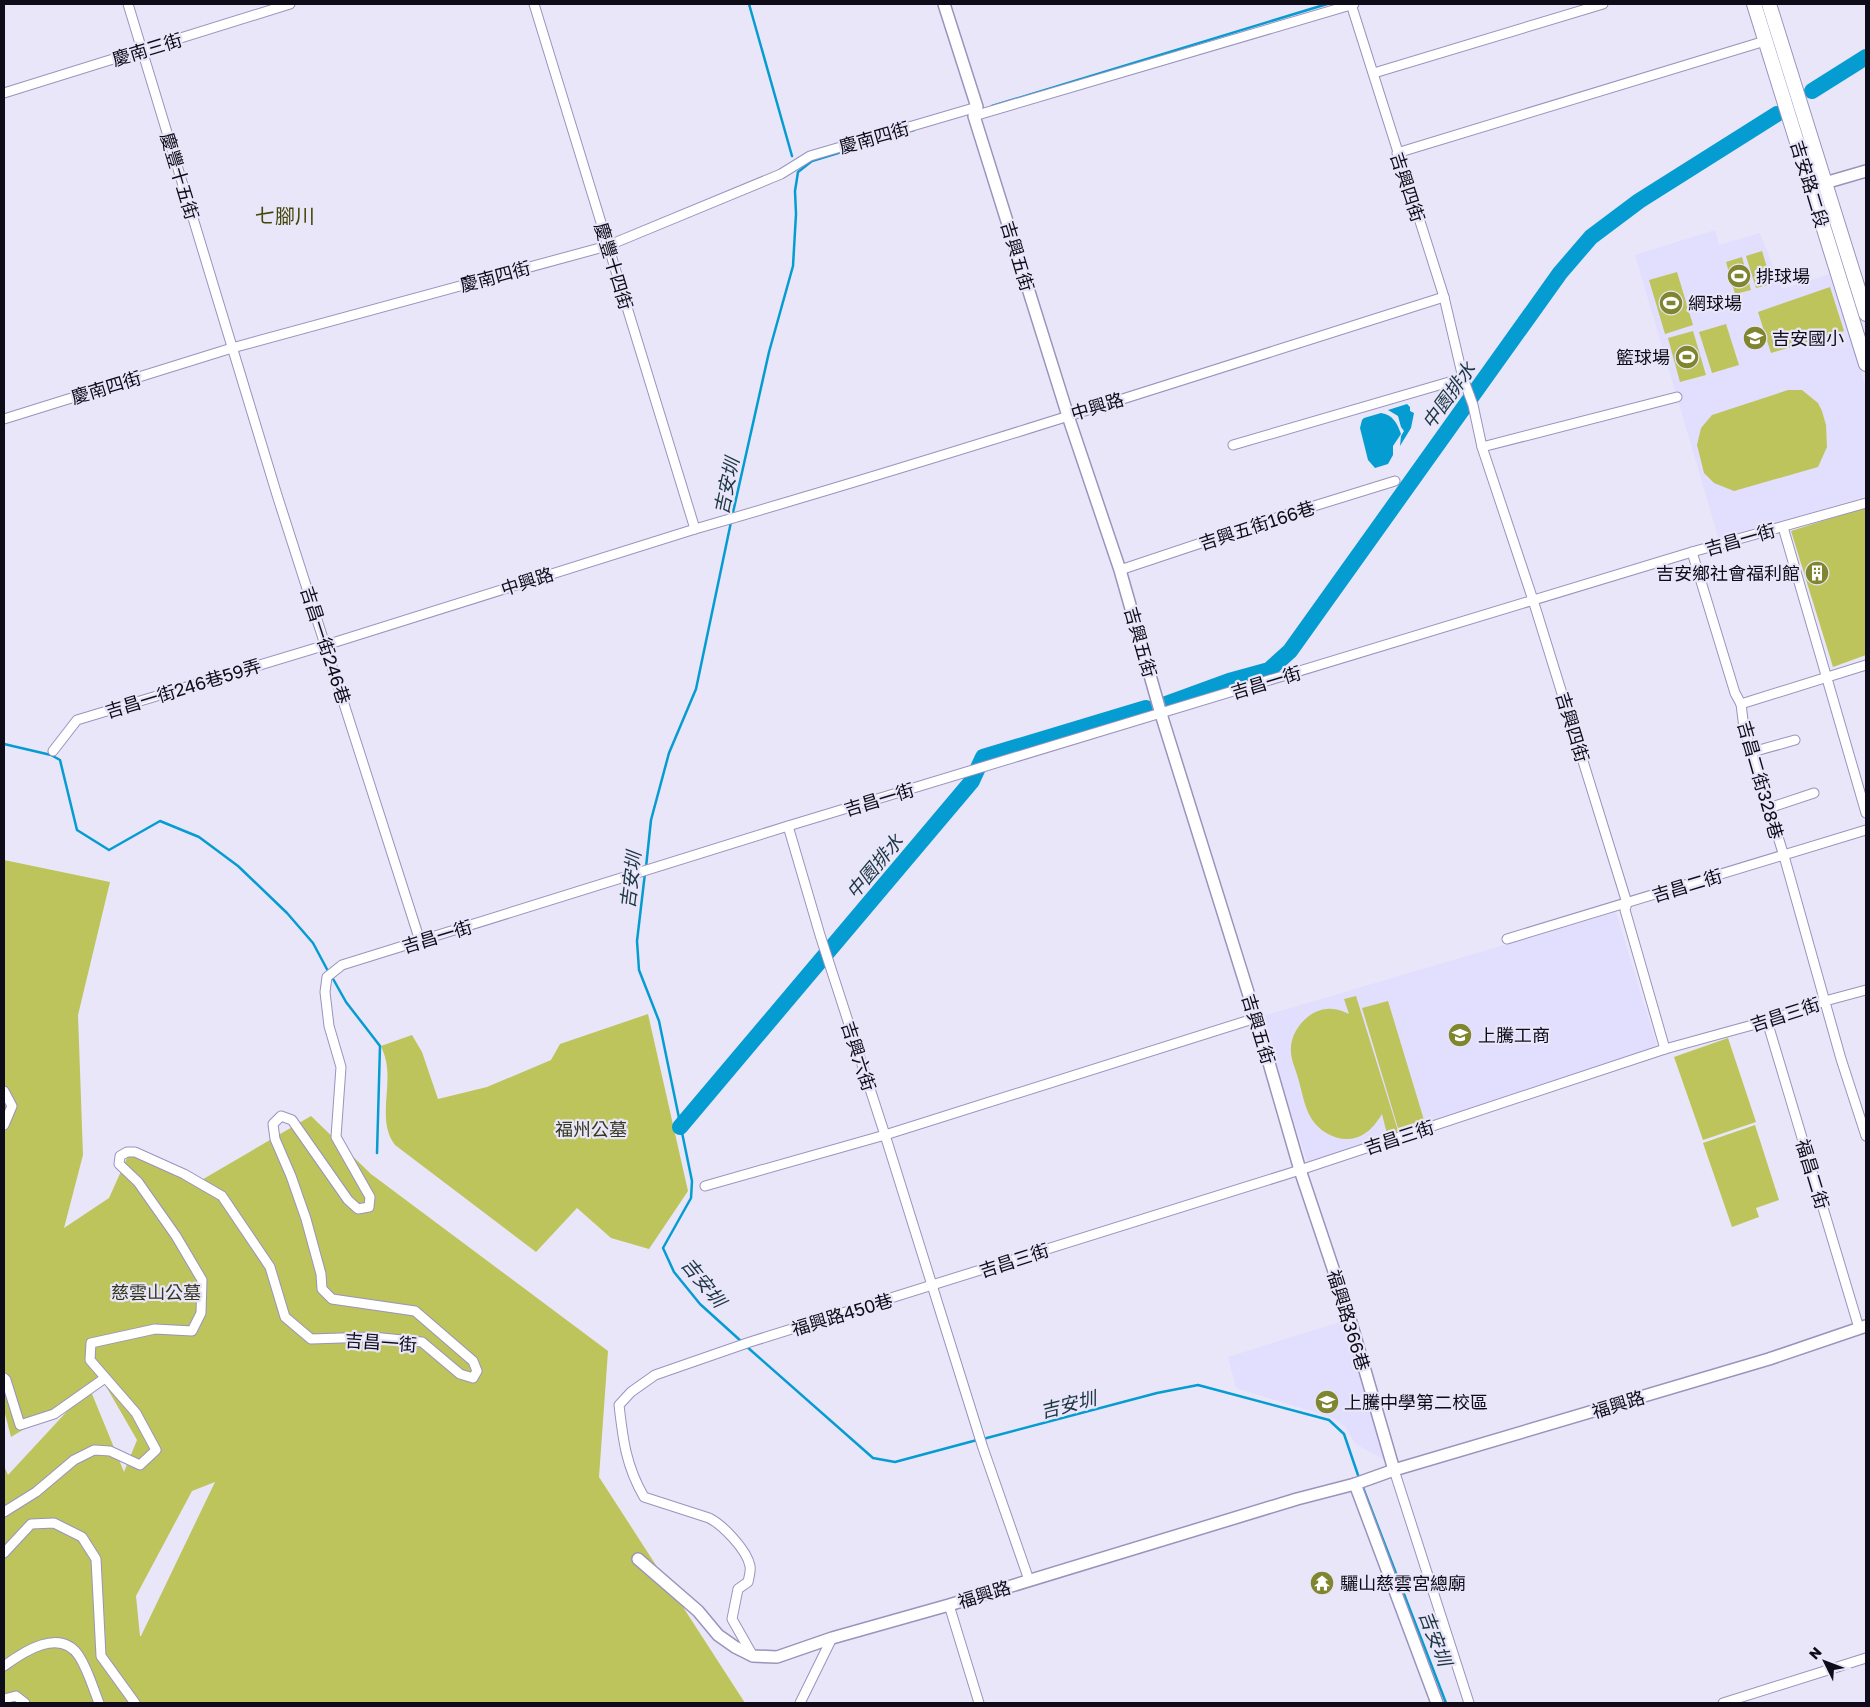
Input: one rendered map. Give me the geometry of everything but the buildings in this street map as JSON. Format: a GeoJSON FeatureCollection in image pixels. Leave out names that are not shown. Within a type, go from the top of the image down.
{"type":"FeatureCollection","features":[{"type":"Feature","properties":{"kind":"main road","name":"吉安路二段"},"geometry":{"type":"LineString","coordinates":[[1754,4],[1811,187],[1862,337],[1866,364]]}},
{"type":"Feature","properties":{"kind":"main road","name":"吉安路二段"},"geometry":{"type":"LineString","coordinates":[[1769,4],[1866,314]]}},
{"type":"Feature","properties":{"kind":"street","name":"慶豐十五街"},"geometry":{"type":"LineString","coordinates":[[128,4],[232,348]]}},
{"type":"Feature","properties":{"kind":"street","name":"慶南三街"},"geometry":{"type":"LineString","coordinates":[[4,93],[290,4]]}},
{"type":"Feature","properties":{"kind":"street","name":"慶豐十四街"},"geometry":{"type":"LineString","coordinates":[[534,4],[694,528]]}},
{"type":"Feature","properties":{"kind":"street","name":"吉興五街"},"geometry":{"type":"LineString","coordinates":[[944,4],[1068,416],[1120,570],[1161,714],[1256,1018],[1300,1170]]}},
{"type":"Feature","properties":{"kind":"street","name":"慶南四街"},"geometry":{"type":"LineString","coordinates":[[4,419],[232,348],[607,246],[781,174],[810,156],[975,112],[1352,4]]}},
{"type":"Feature","properties":{"kind":"street","name":"吉興四街"},"geometry":{"type":"LineString","coordinates":[[1352,4],[1397,153],[1444,297],[1462,374],[1473,405],[1482,447],[1533,600],[1628,903],[1625,910],[1664,1049]]}},
{"type":"Feature","properties":{"kind":"street"},"geometry":{"type":"LineString","coordinates":[[1374,73],[1603,4]]}},
{"type":"Feature","properties":{"kind":"street"},"geometry":{"type":"LineString","coordinates":[[1397,153],[1765,41]]}},
{"type":"Feature","properties":{"kind":"street"},"geometry":{"type":"LineString","coordinates":[[1811,187],[1866,171]]}},
{"type":"Feature","properties":{"kind":"street","name":"中興路"},"geometry":{"type":"LineString","coordinates":[[326,645],[694,528],[749,514],[1068,416],[1444,297]]}},
{"type":"Feature","properties":{"kind":"street","name":"吉昌一街246巷"},"geometry":{"type":"LineString","coordinates":[[232,348],[277,495],[420,941]]}},
{"type":"Feature","properties":{"kind":"street"},"geometry":{"type":"LineString","coordinates":[[1233,445],[1462,374]]}},
{"type":"Feature","properties":{"kind":"street"},"geometry":{"type":"LineString","coordinates":[[1482,447],[1677,397]]}},
{"type":"Feature","properties":{"kind":"street","name":"吉興五街166巷"},"geometry":{"type":"LineString","coordinates":[[1120,570],[1395,481]]}},
{"type":"Feature","properties":{"kind":"street","name":"吉昌一街"},"geometry":{"type":"LineString","coordinates":[[4,1512],[36,1492],[74,1460],[94,1450],[110,1452],[140,1465],[156,1450],[136,1413],[90,1360],[91,1343],[111,1337],[155,1329],[192,1332],[201,1313],[202,1280],[176,1236],[138,1182],[119,1164],[120,1156],[127,1152],[135,1152],[184,1174],[222,1196],[270,1267],[285,1317],[311,1339],[372,1337],[422,1342],[460,1374],[473,1378],[477,1372],[473,1361],[415,1311],[332,1299],[322,1289],[321,1274],[306,1219],[291,1176],[274,1139],[273,1124],[281,1116],[292,1120],[348,1200],[358,1209],[369,1207],[370,1197],[336,1137],[341,1067],[329,1026],[325,992],[327,977],[342,966],[788,826],[1692,552],[1866,503]]}},
{"type":"Feature","properties":{"kind":"street"},"geometry":{"type":"LineString","coordinates":[[1783,527],[1866,813]]}},
{"type":"Feature","properties":{"kind":"street","name":"吉昌二街328巷"},"geometry":{"type":"LineString","coordinates":[[1692,552],[1734,693],[1741,704],[1744,728],[1784,856],[1841,1059],[1862,1105],[1866,1136]]}},
{"type":"Feature","properties":{"kind":"street","name":"吉昌一街246巷59弄"},"geometry":{"type":"LineString","coordinates":[[53,751],[77,720],[326,645]]}},
{"type":"Feature","properties":{"kind":"street"},"geometry":{"type":"LineString","coordinates":[[1741,704],[1866,665]]}},
{"type":"Feature","properties":{"kind":"street"},"geometry":{"type":"LineString","coordinates":[[1752,752],[1795,740]]}},
{"type":"Feature","properties":{"kind":"street"},"geometry":{"type":"LineString","coordinates":[[1769,808],[1814,793]]}},
{"type":"Feature","properties":{"kind":"street","name":"吉興六街"},"geometry":{"type":"LineString","coordinates":[[788,826],[820,935],[983,1448],[1029,1580]]}},
{"type":"Feature","properties":{"kind":"street","name":"吉昌二街"},"geometry":{"type":"LineString","coordinates":[[1507,939],[1866,830]]}},
{"type":"Feature","properties":{"kind":"street","name":"吉昌三街"},"geometry":{"type":"LineString","coordinates":[[933,1286],[1300,1170],[1664,1049],[1767,1021],[1825,1001],[1866,990]]}},
{"type":"Feature","properties":{"kind":"street"},"geometry":{"type":"LineString","coordinates":[[705,1186],[885,1135],[1256,1018]]}},
{"type":"Feature","properties":{"kind":"street","name":"福昌二街"},"geometry":{"type":"LineString","coordinates":[[1767,1021],[1863,1327]]}},
{"type":"Feature","properties":{"kind":"street"},"geometry":{"type":"LineString","coordinates":[[4,1091],[12,1106],[4,1125]]}},
{"type":"Feature","properties":{"kind":"street","name":"福興路366巷"},"geometry":{"type":"LineString","coordinates":[[1300,1170],[1350,1319],[1394,1470]]}},
{"type":"Feature","properties":{"kind":"street","name":"福興路450巷"},"geometry":{"type":"LineString","coordinates":[[753,1656],[732,1619],[738,1589],[748,1582],[750,1566],[733,1539],[718,1523],[709,1518],[644,1498],[631,1473],[624,1446],[619,1405],[631,1392],[655,1375],[750,1342],[933,1286]]}},
{"type":"Feature","properties":{"kind":"street","name":"福興路"},"geometry":{"type":"LineString","coordinates":[[638,1559],[698,1611],[718,1635],[735,1647],[753,1656],[777,1657],[832,1638],[949,1605],[1298,1499],[1361,1482],[1394,1470],[1760,1362],[1863,1327]]}},
{"type":"Feature","properties":{"kind":"street"},"geometry":{"type":"LineString","coordinates":[[4,1378],[20,1425],[54,1414],[105,1378]]}},
{"type":"Feature","properties":{"kind":"street"},"geometry":{"type":"LineString","coordinates":[[1394,1470],[1469,1703]]}},
{"type":"Feature","properties":{"kind":"street"},"geometry":{"type":"LineString","coordinates":[[1361,1482],[1438,1703]]}},
{"type":"Feature","properties":{"kind":"street"},"geometry":{"type":"LineString","coordinates":[[4,1553],[31,1524],[54,1523],[82,1538],[96,1559],[102,1656],[135,1703]]}},
{"type":"Feature","properties":{"kind":"street"},"geometry":{"type":"LineString","coordinates":[[949,1605],[979,1703]]}},
{"type":"Feature","properties":{"kind":"street"},"geometry":{"type":"LineString","coordinates":[[800,1703],[832,1638]]}},
{"type":"Feature","properties":{"kind":"street"},"geometry":{"type":"LineString","coordinates":[[4,1666],[27,1650],[46,1643],[65,1644],[79,1655],[99,1703]]}},
{"type":"Feature","properties":{"kind":"street"},"geometry":{"type":"LineString","coordinates":[[1723,1703],[1866,1658]]}},
{"type":"Feature","properties":{"kind":"street"},"geometry":{"type":"LineString","coordinates":[[4,1699],[16,1696],[25,1703]]}},
{"type":"Feature","properties":{"kind":"shaded area","name":"吉安國小"},"geometry":{"type":"Polygon","coordinates":[[[1715,230],[1719,245],[1760,233],[1782,289],[1830,274],[1866,387],[1866,496],[1719,540],[1635,255],[1715,230]]]}},
{"type":"Feature","properties":{"kind":"shaded area","name":"上騰工商"},"geometry":{"type":"Polygon","coordinates":[[[1616,912],[1659,1053],[1308,1164],[1260,1017],[1616,912]]]}},
{"type":"Feature","properties":{"kind":"shaded area","name":"上騰中學第二校區"},"geometry":{"type":"Polygon","coordinates":[[[1343,1321],[1392,1464],[1356,1444],[1344,1426],[1330,1417],[1236,1388],[1228,1357],[1343,1321]]]}},
{"type":"Feature","properties":{"kind":"green space","name":"排球場"},"geometry":{"type":"Polygon","coordinates":[[[1762,251],[1772,284],[1756,288],[1746,256],[1762,251]]]}},
{"type":"Feature","properties":{"kind":"green space","name":"排球場"},"geometry":{"type":"Polygon","coordinates":[[[1742,257],[1751,290],[1735,294],[1726,262],[1742,257]]]}},
{"type":"Feature","properties":{"kind":"green space","name":"網球場"},"geometry":{"type":"Polygon","coordinates":[[[1677,272],[1693,325],[1665,334],[1649,280],[1677,272]]]}},
{"type":"Feature","properties":{"kind":"green space"},"geometry":{"type":"Polygon","coordinates":[[[1830,287],[1844,331],[1771,353],[1758,312],[1830,287]]]}},
{"type":"Feature","properties":{"kind":"green space"},"geometry":{"type":"Polygon","coordinates":[[[1726,324],[1739,365],[1712,373],[1699,332],[1726,324]]]}},
{"type":"Feature","properties":{"kind":"green space","name":"籃球場"},"geometry":{"type":"Polygon","coordinates":[[[1693,331],[1706,375],[1680,382],[1668,338],[1693,331]]]}},
{"type":"Feature","properties":{"kind":"green space"},"geometry":{"type":"Polygon","coordinates":[[[1788,390],[1802,390],[1818,403],[1822,411],[1826,425],[1827,447],[1818,467],[1734,491],[1714,483],[1704,473],[1697,445],[1701,428],[1712,415],[1788,390]]]}},
{"type":"Feature","properties":{"kind":"green space"},"geometry":{"type":"Polygon","coordinates":[[[1866,507],[1866,655],[1833,667],[1791,531],[1866,507]]]}},
{"type":"Feature","properties":{"kind":"green space","name":"慈雲山公墓"},"geometry":{"type":"Polygon","coordinates":[[[4,860],[110,882],[78,1015],[83,1155],[64,1228],[109,1198],[132,1147],[193,1185],[311,1116],[371,1174],[608,1351],[599,1477],[745,1703],[4,1703],[4,1466],[8,1475],[84,1393],[11,1437],[4,1410],[4,860]],[[103,1381],[90,1389],[124,1472],[137,1440],[103,1381]],[[215,1482],[192,1491],[136,1596],[140,1636],[141,1636],[215,1482]]]}},
{"type":"Feature","properties":{"kind":"green space"},"geometry":{"type":"Polygon","coordinates":[[[1356,996],[1399,1134],[1388,1138],[1382,1114],[1376,1123],[1364,1134],[1350,1139],[1342,1139],[1327,1134],[1315,1124],[1307,1109],[1292,1058],[1291,1045],[1293,1037],[1306,1018],[1320,1010],[1327,1009],[1336,1009],[1349,1014],[1344,999],[1356,996]]]}},
{"type":"Feature","properties":{"kind":"green space"},"geometry":{"type":"Polygon","coordinates":[[[1388,1001],[1424,1120],[1398,1128],[1362,1008],[1388,1001]]]}},
{"type":"Feature","properties":{"kind":"green space","name":"福州公墓"},"geometry":{"type":"Polygon","coordinates":[[[648,1014],[688,1191],[649,1249],[611,1238],[577,1208],[536,1252],[395,1145],[390,1136],[386,1115],[386,1059],[381,1046],[412,1035],[422,1052],[438,1099],[487,1087],[551,1060],[560,1044],[648,1014]]]}},
{"type":"Feature","properties":{"kind":"green space"},"geometry":{"type":"Polygon","coordinates":[[[1728,1038],[1756,1122],[1703,1140],[1674,1057],[1728,1038]]]}},
{"type":"Feature","properties":{"kind":"green space"},"geometry":{"type":"Polygon","coordinates":[[[1755,1125],[1779,1200],[1756,1208],[1759,1217],[1732,1227],[1703,1143],[1755,1125]]]}},
{"type":"Feature","properties":{"kind":"water"},"geometry":{"type":"Polygon","coordinates":[[[1407,404],[1410,407],[1410,411],[1414,413],[1411,428],[1400,446],[1401,436],[1404,431],[1398,416],[1388,410],[1407,404]]]}},
{"type":"Feature","properties":{"kind":"water"},"geometry":{"type":"Polygon","coordinates":[[[1381,413],[1394,420],[1401,434],[1393,446],[1393,455],[1388,464],[1375,468],[1368,460],[1360,428],[1364,418],[1381,413]]]}},
{"type":"Feature","properties":{"kind":"waterway"},"geometry":{"type":"LineString","coordinates":[[749,4],[792,156]]}},
{"type":"Feature","properties":{"kind":"waterway"},"geometry":{"type":"LineString","coordinates":[[992,106],[1327,4]]}},
{"type":"Feature","properties":{"kind":"waterway","name":"中園排水"},"geometry":{"type":"LineString","coordinates":[[1812,91],[1866,57]]}},
{"type":"Feature","properties":{"kind":"waterway","name":"中園排水"},"geometry":{"type":"LineString","coordinates":[[1166,704],[1229,681],[1269,670],[1290,651],[1560,273],[1591,237],[1639,201],[1777,114]]}},
{"type":"Feature","properties":{"kind":"waterway","name":"吉安圳"},"geometry":{"type":"LineString","coordinates":[[732,517],[769,352],[793,266],[796,214],[795,191],[798,172],[812,161],[914,130]]}},
{"type":"Feature","properties":{"kind":"waterway","name":"吉安圳"},"geometry":{"type":"LineString","coordinates":[[646,867],[651,820],[669,753],[696,689],[731,522]]}},
{"type":"Feature","properties":{"kind":"waterway","name":"中園排水"},"geometry":{"type":"LineString","coordinates":[[680,1127],[972,781],[983,757],[1146,708]]}},
{"type":"Feature","properties":{"kind":"waterway"},"geometry":{"type":"LineString","coordinates":[[4,744],[51,755],[60,760],[77,830],[109,850],[160,821],[199,837],[238,866],[287,913],[313,943],[329,973]]}},
{"type":"Feature","properties":{"kind":"waterway","name":"吉安圳"},"geometry":{"type":"LineString","coordinates":[[645,873],[637,941],[639,970],[659,1021],[692,1181],[691,1198],[663,1248],[674,1272],[700,1304],[742,1342]]}},
{"type":"Feature","properties":{"kind":"waterway"},"geometry":{"type":"LineString","coordinates":[[332,977],[346,1002],[380,1046],[377,1153]]}},
{"type":"Feature","properties":{"kind":"waterway","name":"吉安圳"},"geometry":{"type":"LineString","coordinates":[[746,1346],[873,1458],[895,1462],[977,1440]]}},
{"type":"Feature","properties":{"kind":"waterway","name":"吉安圳"},"geometry":{"type":"LineString","coordinates":[[983,1439],[1157,1393],[1198,1385],[1329,1420],[1344,1434],[1359,1478]]}},
{"type":"Feature","properties":{"kind":"waterway","name":"吉安圳"},"geometry":{"type":"LineString","coordinates":[[1362,1485],[1446,1703]]}},
{"type":"Feature","properties":{"kind":"place","name":"排球場"},"geometry":{"type":"Point","coordinates":[1739,276]}},
{"type":"Feature","properties":{"kind":"place","name":"網球場"},"geometry":{"type":"Point","coordinates":[1671,303]}},
{"type":"Feature","properties":{"kind":"place","name":"吉安國小"},"geometry":{"type":"Point","coordinates":[1755,338]}},
{"type":"Feature","properties":{"kind":"place","name":"籃球場"},"geometry":{"type":"Point","coordinates":[1687,357]}},
{"type":"Feature","properties":{"kind":"place","name":"吉安鄉社會福利館"},"geometry":{"type":"Point","coordinates":[1817,573]}},
{"type":"Feature","properties":{"kind":"place","name":"上騰工商"},"geometry":{"type":"Point","coordinates":[1460,1035]}},
{"type":"Feature","properties":{"kind":"place","name":"上騰中學第二校區"},"geometry":{"type":"Point","coordinates":[1327,1402]}},
{"type":"Feature","properties":{"kind":"place","name":"驪山慈雲宮總廟"},"geometry":{"type":"Point","coordinates":[1322,1583]}},
{"type":"Feature","properties":{"kind":"district","name":"七腳川"},"geometry":{"type":"Point","coordinates":[285,215]}}]}
